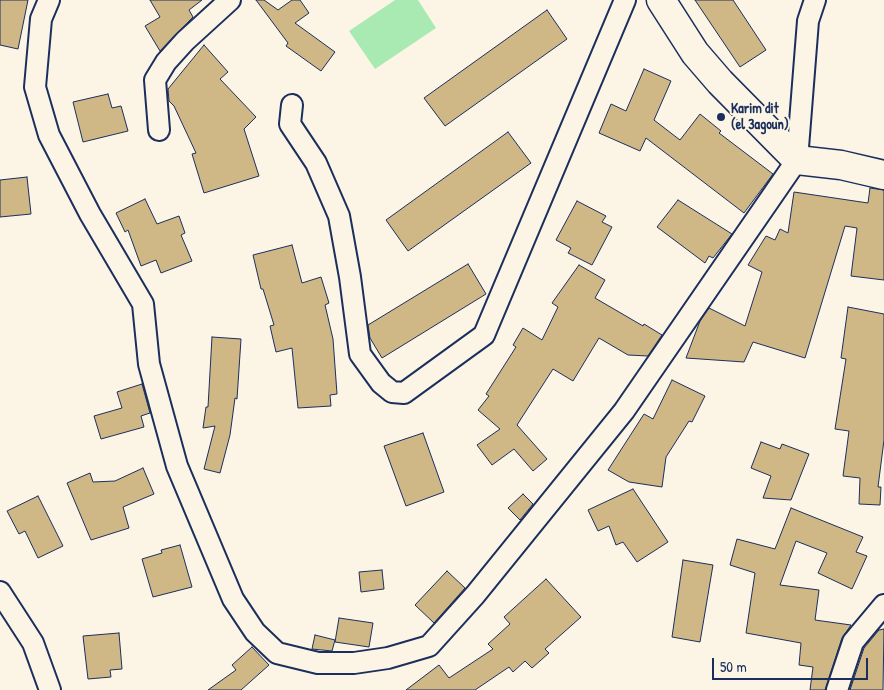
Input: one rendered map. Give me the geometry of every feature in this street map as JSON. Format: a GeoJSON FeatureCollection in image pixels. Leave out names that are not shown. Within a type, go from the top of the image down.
{"type":"FeatureCollection","features":[{"type":"Feature","properties":{"kind":"street"},"geometry":{"type":"LineString","coordinates":[[49,0],[40,19],[35,87],[49,135],[90,214],[143,304],[149,364],[177,466],[233,599],[255,632],[277,653],[318,662],[354,663],[388,658],[429,646],[475,595],[624,411],[797,160],[809,4]]}},
{"type":"Feature","properties":{"kind":"street"},"geometry":{"type":"LineString","coordinates":[[159,130],[156,80],[166,62],[185,41],[230,0]]}},
{"type":"Feature","properties":{"kind":"street"},"geometry":{"type":"LineString","coordinates":[[292,105],[290,124],[316,163],[338,216],[350,277],[360,354],[381,384],[392,392],[404,393],[484,335],[625,0]]}},
{"type":"Feature","properties":{"kind":"street"},"geometry":{"type":"LineString","coordinates":[[661,0],[695,53],[720,82],[797,160],[842,165],[884,175]]}},
{"type":"Feature","properties":{"kind":"street"},"geometry":{"type":"LineString","coordinates":[[0,592],[33,643],[50,690]]}},
{"type":"Feature","properties":{"kind":"street"},"geometry":{"type":"LineString","coordinates":[[837,690],[853,642],[884,605]]}},
{"type":"Feature","properties":{"kind":"green space"},"geometry":{"type":"Polygon","coordinates":[[[395,0],[418,0],[436,28],[375,69],[349,31],[395,0]]]}},
{"type":"Feature","properties":{"kind":"building"},"geometry":{"type":"Polygon","coordinates":[[[0,0],[28,0],[18,49],[0,45],[0,0]]]}},
{"type":"Feature","properties":{"kind":"building"},"geometry":{"type":"Polygon","coordinates":[[[150,0],[202,0],[189,10],[193,17],[160,51],[145,26],[160,17],[150,0]]]}},
{"type":"Feature","properties":{"kind":"building"},"geometry":{"type":"Polygon","coordinates":[[[256,0],[264,0],[278,10],[292,0],[300,0],[309,13],[295,23],[335,52],[321,71],[286,46],[288,43],[256,0]]]}},
{"type":"Feature","properties":{"kind":"building"},"geometry":{"type":"Polygon","coordinates":[[[695,0],[733,0],[766,50],[740,67],[695,0]]]}},
{"type":"Feature","properties":{"kind":"building"},"geometry":{"type":"Polygon","coordinates":[[[547,10],[567,39],[445,126],[424,98],[547,10]]]}},
{"type":"Feature","properties":{"kind":"building"},"geometry":{"type":"Polygon","coordinates":[[[204,45],[228,72],[220,79],[256,117],[244,129],[259,176],[204,193],[192,154],[196,153],[174,106],[169,101],[168,89],[204,45]]]}},
{"type":"Feature","properties":{"kind":"building"},"geometry":{"type":"Polygon","coordinates":[[[644,69],[671,81],[654,120],[680,140],[700,114],[721,131],[719,133],[773,174],[744,213],[646,138],[640,151],[599,133],[611,104],[626,111],[644,69]]]}},
{"type":"Feature","properties":{"kind":"building"},"geometry":{"type":"Polygon","coordinates":[[[108,94],[112,108],[121,106],[128,131],[83,142],[73,102],[108,94]]]}},
{"type":"Feature","properties":{"kind":"building"},"geometry":{"type":"Polygon","coordinates":[[[508,132],[531,163],[408,251],[386,220],[508,132]]]}},
{"type":"Feature","properties":{"kind":"building"},"geometry":{"type":"Polygon","coordinates":[[[27,177],[31,214],[0,217],[0,180],[27,177]]]}},
{"type":"Feature","properties":{"kind":"building"},"geometry":{"type":"Polygon","coordinates":[[[870,188],[884,190],[884,280],[851,276],[857,228],[845,226],[805,358],[753,342],[744,362],[686,358],[700,321],[709,308],[745,326],[762,272],[748,265],[766,236],[775,240],[780,229],[788,233],[794,192],[868,203],[870,188]]]}},
{"type":"Feature","properties":{"kind":"building"},"geometry":{"type":"Polygon","coordinates":[[[145,199],[157,224],[179,216],[185,233],[181,235],[192,261],[161,273],[156,260],[141,266],[128,230],[125,232],[116,213],[145,199]]]}},
{"type":"Feature","properties":{"kind":"building"},"geometry":{"type":"Polygon","coordinates":[[[678,200],[732,234],[713,258],[709,256],[705,263],[657,227],[678,200]]]}},
{"type":"Feature","properties":{"kind":"building"},"geometry":{"type":"Polygon","coordinates":[[[577,201],[606,216],[602,222],[612,227],[592,265],[568,253],[571,248],[556,240],[577,201]]]}},
{"type":"Feature","properties":{"kind":"building"},"geometry":{"type":"Polygon","coordinates":[[[292,245],[302,283],[321,277],[329,303],[325,305],[333,339],[337,394],[330,395],[331,406],[298,408],[292,348],[276,352],[270,326],[274,325],[263,289],[261,289],[253,255],[292,245]]]}},
{"type":"Feature","properties":{"kind":"building"},"geometry":{"type":"Polygon","coordinates":[[[468,264],[486,294],[382,358],[370,338],[368,325],[468,264]]]}},
{"type":"Feature","properties":{"kind":"building"},"geometry":{"type":"Polygon","coordinates":[[[579,265],[605,280],[595,298],[662,335],[648,356],[628,355],[599,338],[573,381],[553,369],[517,425],[547,459],[533,471],[514,449],[492,465],[477,445],[500,429],[478,410],[489,396],[486,394],[516,347],[513,345],[523,328],[542,340],[558,307],[552,303],[579,265]]]}},
{"type":"Feature","properties":{"kind":"building"},"geometry":{"type":"Polygon","coordinates":[[[848,307],[884,314],[884,440],[878,487],[881,487],[880,505],[859,504],[860,478],[843,476],[849,431],[835,429],[846,359],[841,358],[848,307]]]}},
{"type":"Feature","properties":{"kind":"building"},"geometry":{"type":"Polygon","coordinates":[[[212,337],[241,339],[237,399],[235,398],[230,435],[220,473],[204,469],[215,426],[203,428],[206,407],[208,407],[212,337]]]}},
{"type":"Feature","properties":{"kind":"building"},"geometry":{"type":"Polygon","coordinates":[[[672,380],[705,396],[692,422],[689,421],[666,457],[662,487],[629,482],[608,470],[644,414],[653,419],[672,380]]]}},
{"type":"Feature","properties":{"kind":"building"},"geometry":{"type":"Polygon","coordinates":[[[142,384],[150,413],[141,416],[144,427],[101,439],[94,416],[122,408],[117,392],[142,384]]]}},
{"type":"Feature","properties":{"kind":"building"},"geometry":{"type":"Polygon","coordinates":[[[423,433],[444,492],[406,506],[384,446],[423,433]]]}},
{"type":"Feature","properties":{"kind":"building"},"geometry":{"type":"Polygon","coordinates":[[[761,442],[780,449],[782,444],[809,454],[791,500],[763,498],[771,476],[751,468],[761,442]]]}},
{"type":"Feature","properties":{"kind":"building"},"geometry":{"type":"Polygon","coordinates":[[[143,468],[154,494],[123,507],[129,528],[91,540],[67,483],[90,473],[93,482],[115,481],[143,468]]]}},
{"type":"Feature","properties":{"kind":"building"},"geometry":{"type":"Polygon","coordinates":[[[633,489],[668,542],[637,562],[623,542],[616,545],[609,526],[598,531],[588,510],[633,489]]]}},
{"type":"Feature","properties":{"kind":"building"},"geometry":{"type":"Polygon","coordinates":[[[523,494],[533,504],[520,520],[508,508],[523,494]]]}},
{"type":"Feature","properties":{"kind":"building"},"geometry":{"type":"Polygon","coordinates":[[[38,496],[63,546],[38,558],[25,531],[19,534],[7,511],[38,496]]]}},
{"type":"Feature","properties":{"kind":"building"},"geometry":{"type":"Polygon","coordinates":[[[791,508],[863,537],[856,552],[867,556],[852,589],[818,573],[827,553],[796,541],[780,585],[819,590],[815,620],[851,625],[842,638],[825,690],[810,690],[813,667],[799,665],[801,643],[746,633],[755,573],[730,565],[737,539],[775,549],[791,508]]]}},
{"type":"Feature","properties":{"kind":"building"},"geometry":{"type":"Polygon","coordinates":[[[180,545],[192,587],[153,597],[142,559],[162,553],[161,550],[180,545]]]}},
{"type":"Feature","properties":{"kind":"building"},"geometry":{"type":"Polygon","coordinates":[[[683,560],[713,565],[700,642],[672,637],[683,560]]]}},
{"type":"Feature","properties":{"kind":"building"},"geometry":{"type":"Polygon","coordinates":[[[382,570],[384,589],[361,592],[359,572],[382,570]]]}},
{"type":"Feature","properties":{"kind":"building"},"geometry":{"type":"Polygon","coordinates":[[[447,571],[465,588],[434,623],[415,605],[447,571]]]}},
{"type":"Feature","properties":{"kind":"building"},"geometry":{"type":"Polygon","coordinates":[[[546,579],[581,617],[545,649],[549,653],[532,668],[525,661],[513,672],[509,667],[475,690],[406,690],[439,665],[449,678],[493,649],[488,644],[510,624],[504,617],[546,579]]]}},
{"type":"Feature","properties":{"kind":"building"},"geometry":{"type":"Polygon","coordinates":[[[339,618],[373,623],[369,647],[335,642],[339,618]]]}},
{"type":"Feature","properties":{"kind":"building"},"geometry":{"type":"Polygon","coordinates":[[[884,629],[883,690],[850,690],[864,648],[879,630],[884,629]]]}},
{"type":"Feature","properties":{"kind":"building"},"geometry":{"type":"Polygon","coordinates":[[[119,633],[122,669],[110,670],[111,677],[88,679],[83,636],[119,633]]]}},
{"type":"Feature","properties":{"kind":"building"},"geometry":{"type":"Polygon","coordinates":[[[315,635],[335,640],[332,651],[312,649],[315,635]]]}},
{"type":"Feature","properties":{"kind":"building"},"geometry":{"type":"Polygon","coordinates":[[[252,647],[269,665],[241,690],[208,690],[236,670],[232,665],[252,647]]]}},
{"type":"Feature","properties":{"kind":"place","name":"Karim dit (el 3agoun)"},"geometry":{"type":"Point","coordinates":[721,117]}}]}
